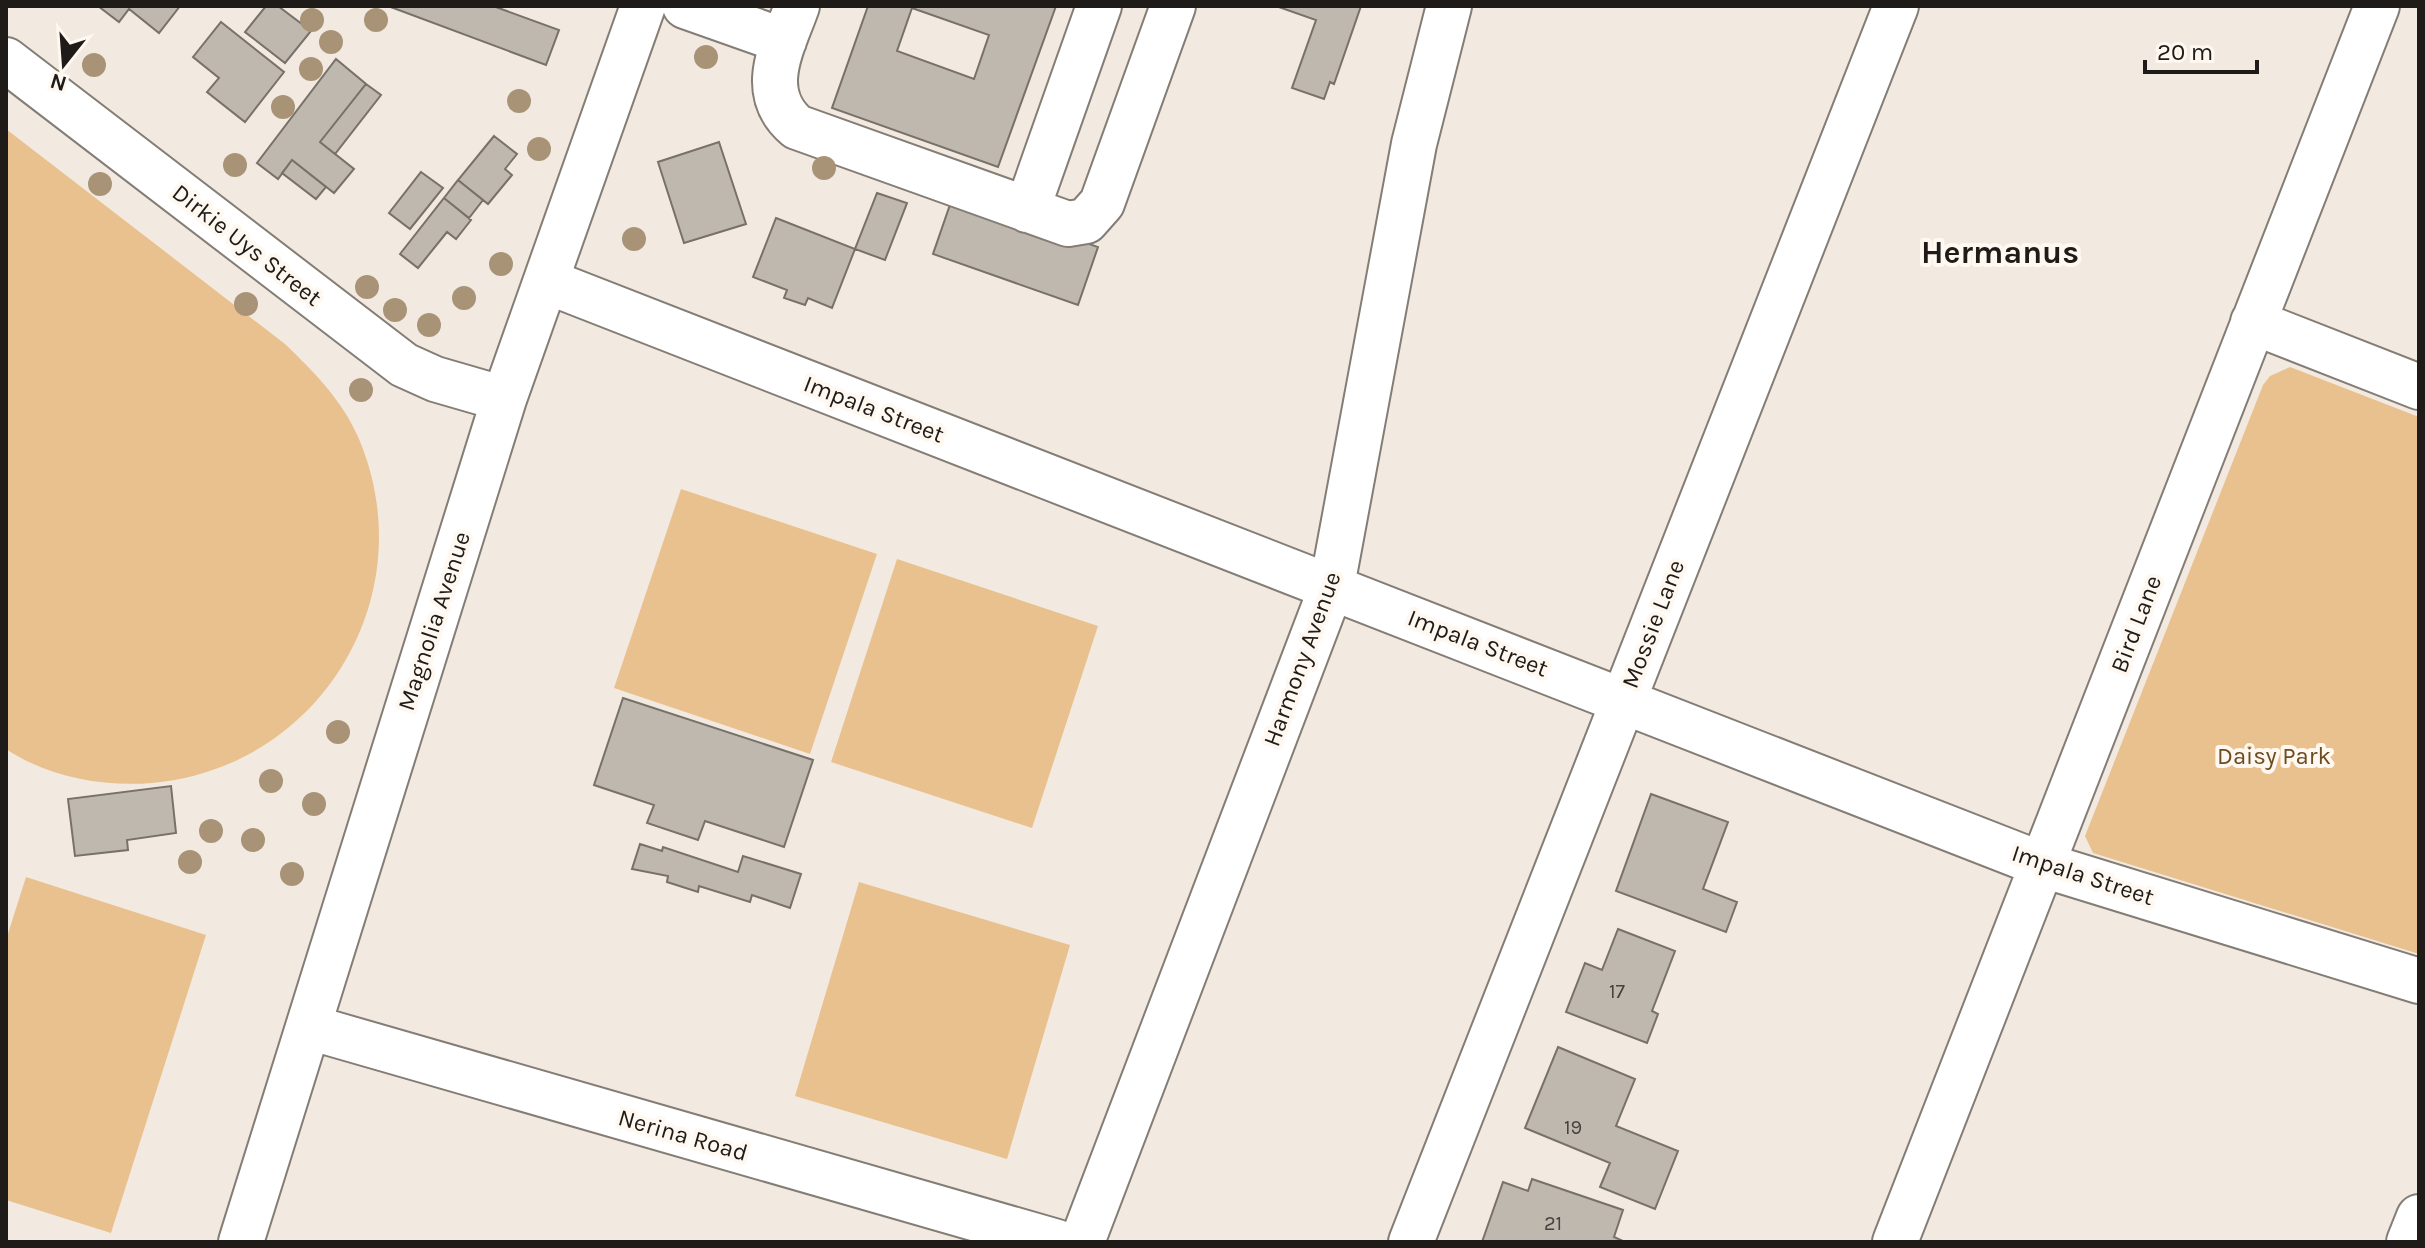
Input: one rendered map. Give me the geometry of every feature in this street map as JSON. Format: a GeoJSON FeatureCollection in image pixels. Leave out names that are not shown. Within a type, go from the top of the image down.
{"type":"FeatureCollection","features":[{"type":"Feature","properties":{"kind":"street","name":"Magnolia Avenue"},"geometry":{"type":"LineString","coordinates":[[241,1242],[504,399],[643,6]]}},
{"type":"Feature","properties":{"kind":"street"},"geometry":{"type":"LineString","coordinates":[[685,6],[791,24],[774,69],[774,91],[785,116],[797,127],[1068,224],[1086,221],[1096,214],[1173,6]]}},
{"type":"Feature","properties":{"kind":"street"},"geometry":{"type":"LineString","coordinates":[[1027,210],[1099,6]]}},
{"type":"Feature","properties":{"kind":"street","name":"Harmony Avenue"},"geometry":{"type":"LineString","coordinates":[[1082,1242],[1332,586],[1414,144],[1449,6]]}},
{"type":"Feature","properties":{"kind":"street","name":"Mossie Lane"},"geometry":{"type":"LineString","coordinates":[[1411,1242],[1896,6]]}},
{"type":"Feature","properties":{"kind":"street","name":"Bird Lane"},"geometry":{"type":"LineString","coordinates":[[1895,1242],[2377,6]]}},
{"type":"Feature","properties":{"kind":"street","name":"Dirkie Uys Street"},"geometry":{"type":"LineString","coordinates":[[6,60],[404,365],[435,379],[504,399]]}},
{"type":"Feature","properties":{"kind":"street","name":"Impala Street"},"geometry":{"type":"LineString","coordinates":[[546,281],[2043,865],[2419,981]]}},
{"type":"Feature","properties":{"kind":"street"},"geometry":{"type":"LineString","coordinates":[[2253,322],[2419,387]]}},
{"type":"Feature","properties":{"kind":"street","name":"Nerina Road"},"geometry":{"type":"LineString","coordinates":[[309,1027],[1057,1242]]}},
{"type":"Feature","properties":{"kind":"street"},"geometry":{"type":"LineString","coordinates":[[2409,1242],[2419,1217]]}},
{"type":"Feature","properties":{"kind":"green space"},"geometry":{"type":"Polygon","coordinates":[[[6,129],[285,344],[336,400],[359,439],[376,498],[378,557],[367,613],[343,664],[309,709],[264,745],[212,770],[152,783],[114,783],[57,773],[6,749],[6,129]]]}},
{"type":"Feature","properties":{"kind":"green space","name":"Daisy Park"},"geometry":{"type":"Polygon","coordinates":[[[2290,367],[2419,417],[2419,954],[2093,853],[2085,836],[2263,385],[2270,376],[2290,367]]]}},
{"type":"Feature","properties":{"kind":"green space"},"geometry":{"type":"Polygon","coordinates":[[[681,489],[877,554],[810,754],[614,688],[681,489]]]}},
{"type":"Feature","properties":{"kind":"green space"},"geometry":{"type":"Polygon","coordinates":[[[897,559],[1098,626],[1032,828],[831,762],[897,559]]]}},
{"type":"Feature","properties":{"kind":"green space"},"geometry":{"type":"Polygon","coordinates":[[[26,877],[206,935],[111,1233],[6,1200],[6,940],[26,877]]]}},
{"type":"Feature","properties":{"kind":"green space"},"geometry":{"type":"Polygon","coordinates":[[[859,882],[1070,945],[1007,1159],[795,1096],[859,882]]]}},
{"type":"Feature","properties":{"kind":"building"},"geometry":{"type":"Polygon","coordinates":[[[98,6],[180,6],[159,33],[129,9],[119,22],[98,6]]]}},
{"type":"Feature","properties":{"kind":"building"},"geometry":{"type":"Polygon","coordinates":[[[266,6],[278,6],[311,31],[285,63],[245,32],[266,6]]]}},
{"type":"Feature","properties":{"kind":"building"},"geometry":{"type":"Polygon","coordinates":[[[388,6],[493,6],[559,30],[546,65],[388,6]]]}},
{"type":"Feature","properties":{"kind":"building"},"geometry":{"type":"Polygon","coordinates":[[[868,6],[1056,6],[998,167],[832,108],[868,6]],[[912,8],[897,51],[974,79],[989,35],[912,8]]]}},
{"type":"Feature","properties":{"kind":"building"},"geometry":{"type":"Polygon","coordinates":[[[1276,6],[1361,6],[1334,84],[1330,82],[1324,99],[1292,88],[1316,20],[1276,6]]]}},
{"type":"Feature","properties":{"kind":"building"},"geometry":{"type":"Polygon","coordinates":[[[221,22],[284,72],[245,122],[207,92],[219,78],[193,57],[221,22]]]}},
{"type":"Feature","properties":{"kind":"building"},"geometry":{"type":"Polygon","coordinates":[[[336,59],[366,84],[320,142],[354,169],[334,193],[292,160],[278,179],[257,163],[336,59]]]}},
{"type":"Feature","properties":{"kind":"building"},"geometry":{"type":"Polygon","coordinates":[[[366,84],[381,95],[335,154],[320,142],[366,84]]]}},
{"type":"Feature","properties":{"kind":"building"},"geometry":{"type":"Polygon","coordinates":[[[494,136],[517,154],[505,169],[512,175],[488,204],[458,180],[494,136]]]}},
{"type":"Feature","properties":{"kind":"building"},"geometry":{"type":"Polygon","coordinates":[[[719,142],[746,224],[684,243],[658,162],[719,142]]]}},
{"type":"Feature","properties":{"kind":"building"},"geometry":{"type":"Polygon","coordinates":[[[292,160],[326,187],[316,199],[282,173],[292,160]]]}},
{"type":"Feature","properties":{"kind":"building"},"geometry":{"type":"Polygon","coordinates":[[[421,172],[443,188],[410,229],[389,213],[421,172]]]}},
{"type":"Feature","properties":{"kind":"building"},"geometry":{"type":"Polygon","coordinates":[[[458,180],[483,200],[469,218],[444,198],[458,180]]]}},
{"type":"Feature","properties":{"kind":"building"},"geometry":{"type":"Polygon","coordinates":[[[877,193],[907,203],[885,260],[855,249],[877,193]]]}},
{"type":"Feature","properties":{"kind":"building"},"geometry":{"type":"Polygon","coordinates":[[[953,196],[1098,247],[1078,305],[933,254],[953,196]]]}},
{"type":"Feature","properties":{"kind":"building"},"geometry":{"type":"Polygon","coordinates":[[[444,198],[471,220],[456,239],[447,232],[418,268],[400,254],[444,198]]]}},
{"type":"Feature","properties":{"kind":"building"},"geometry":{"type":"Polygon","coordinates":[[[776,218],[855,249],[832,308],[808,298],[805,305],[784,298],[787,290],[753,277],[776,218]]]}},
{"type":"Feature","properties":{"kind":"building"},"geometry":{"type":"Polygon","coordinates":[[[623,698],[813,760],[784,847],[705,821],[698,840],[647,823],[654,805],[594,785],[623,698]]]}},
{"type":"Feature","properties":{"kind":"building"},"geometry":{"type":"Polygon","coordinates":[[[171,786],[176,833],[127,840],[128,850],[75,856],[68,799],[171,786]]]}},
{"type":"Feature","properties":{"kind":"building"},"geometry":{"type":"Polygon","coordinates":[[[1651,794],[1728,822],[1703,889],[1737,902],[1726,932],[1616,891],[1651,794]]]}},
{"type":"Feature","properties":{"kind":"building"},"geometry":{"type":"Polygon","coordinates":[[[640,844],[662,851],[663,847],[738,872],[743,856],[801,874],[790,908],[752,895],[750,902],[699,886],[698,892],[667,882],[668,876],[632,869],[640,844]]]}},
{"type":"Feature","properties":{"kind":"building"},"geometry":{"type":"Polygon","coordinates":[[[1618,929],[1675,951],[1652,1011],[1658,1014],[1647,1043],[1566,1012],[1585,963],[1602,970],[1618,929]]]}},
{"type":"Feature","properties":{"kind":"building"},"geometry":{"type":"Polygon","coordinates":[[[1558,1047],[1635,1079],[1616,1126],[1678,1151],[1655,1209],[1600,1187],[1610,1163],[1525,1128],[1558,1047]]]}},
{"type":"Feature","properties":{"kind":"building"},"geometry":{"type":"Polygon","coordinates":[[[1532,1179],[1623,1210],[1614,1237],[1625,1242],[1482,1242],[1503,1182],[1528,1191],[1532,1179]]]}},
{"type":"Feature","properties":{"kind":"district","name":"Hermanus"},"geometry":{"type":"Point","coordinates":[2000,252]}}]}
